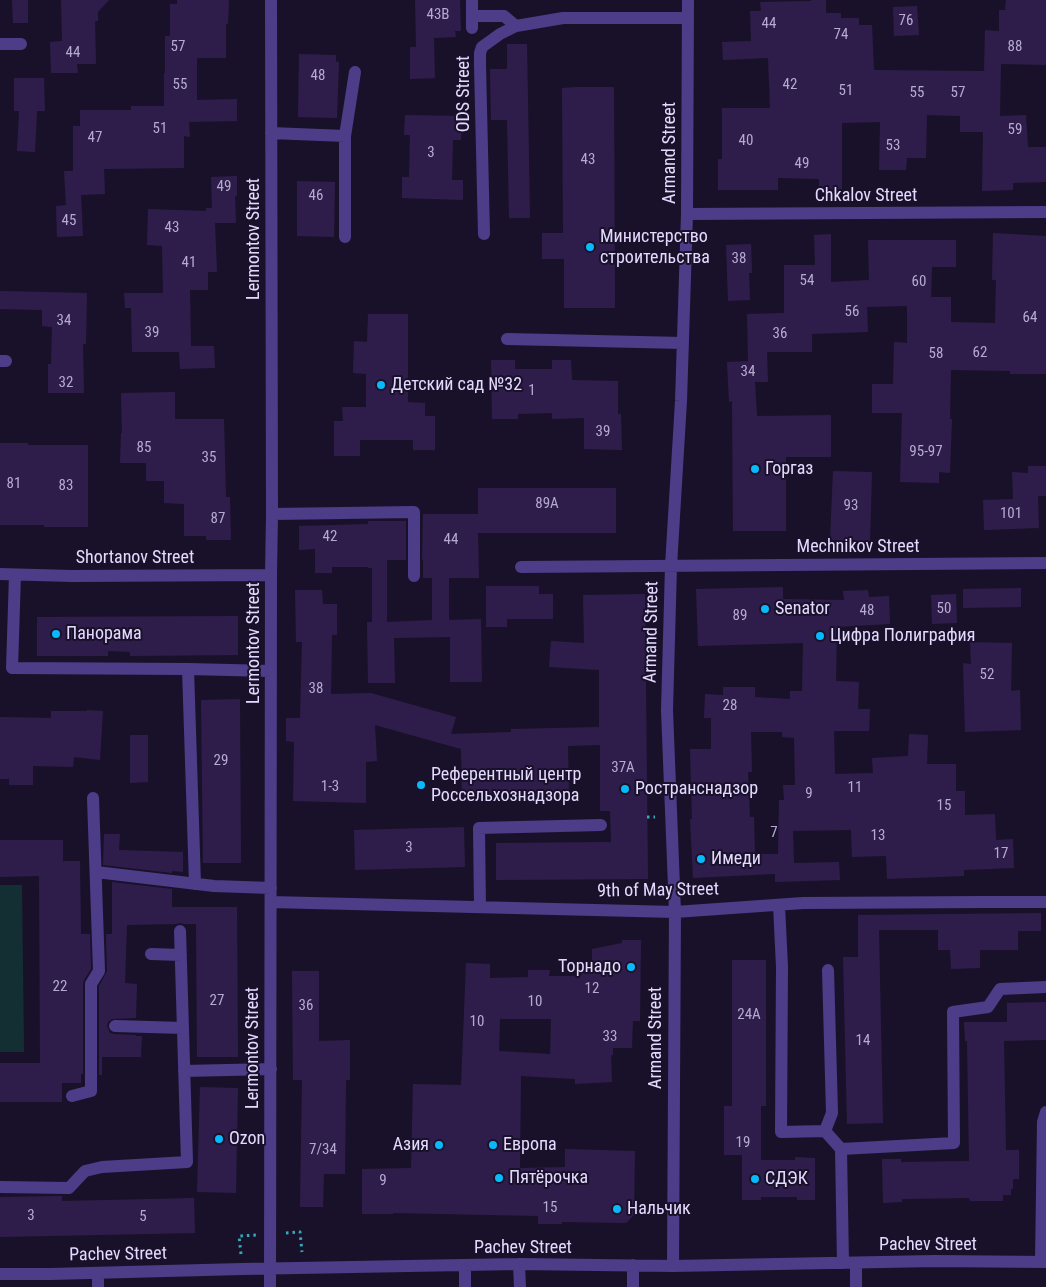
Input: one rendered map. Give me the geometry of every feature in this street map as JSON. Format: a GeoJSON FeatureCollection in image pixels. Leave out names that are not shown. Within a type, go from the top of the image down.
{"type":"FeatureCollection","features":[{"type":"Feature","properties":{"kind":"street","name":"Lermontov Street"},"geometry":{"type":"LineString","coordinates":[[270,1287],[271,0]]}},
{"type":"Feature","properties":{"kind":"street"},"geometry":{"type":"LineString","coordinates":[[472,0],[472,22],[504,16],[516,26]]}},
{"type":"Feature","properties":{"kind":"street","name":"Armand Street"},"geometry":{"type":"LineString","coordinates":[[673,1266],[675,912],[668,710],[671,566],[680,411],[687,214],[688,0]]}},
{"type":"Feature","properties":{"kind":"street","name":"ODS Street"},"geometry":{"type":"LineString","coordinates":[[484,234],[480,53],[482,47],[500,34],[516,26],[563,18],[688,18]]}},
{"type":"Feature","properties":{"kind":"street"},"geometry":{"type":"LineString","coordinates":[[0,44],[21,44]]}},
{"type":"Feature","properties":{"kind":"street"},"geometry":{"type":"LineString","coordinates":[[345,237],[345,136],[355,72]]}},
{"type":"Feature","properties":{"kind":"street"},"geometry":{"type":"LineString","coordinates":[[271,133],[345,136]]}},
{"type":"Feature","properties":{"kind":"street","name":"Chkalov Street"},"geometry":{"type":"LineString","coordinates":[[687,214],[1046,212]]}},
{"type":"Feature","properties":{"kind":"street"},"geometry":{"type":"LineString","coordinates":[[507,339],[683,343]]}},
{"type":"Feature","properties":{"kind":"street"},"geometry":{"type":"LineString","coordinates":[[272,514],[414,512],[414,576]]}},
{"type":"Feature","properties":{"kind":"street","name":"Mechnikov Street"},"geometry":{"type":"LineString","coordinates":[[521,567],[1046,563]]}},
{"type":"Feature","properties":{"kind":"street","name":"Shortanov Street"},"geometry":{"type":"LineString","coordinates":[[0,574],[72,576],[271,575]]}},
{"type":"Feature","properties":{"kind":"street"},"geometry":{"type":"LineString","coordinates":[[15,575],[6,669],[271,671]]}},
{"type":"Feature","properties":{"kind":"street"},"geometry":{"type":"LineString","coordinates":[[188,669],[195,884]]}},
{"type":"Feature","properties":{"kind":"street"},"geometry":{"type":"LineString","coordinates":[[72,1096],[91,1090],[92,984],[99,971],[93,798]]}},
{"type":"Feature","properties":{"kind":"street"},"geometry":{"type":"LineString","coordinates":[[480,907],[479,828],[601,825]]}},
{"type":"Feature","properties":{"kind":"street"},"geometry":{"type":"LineString","coordinates":[[96,872],[214,886],[271,888]]}},
{"type":"Feature","properties":{"kind":"street","name":"9th of May Street"},"geometry":{"type":"LineString","coordinates":[[271,902],[675,912],[822,903],[1046,902]]}},
{"type":"Feature","properties":{"kind":"street"},"geometry":{"type":"LineString","coordinates":[[779,905],[782,967],[781,1132],[825,1130]]}},
{"type":"Feature","properties":{"kind":"street"},"geometry":{"type":"LineString","coordinates":[[0,1187],[69,1188],[86,1171],[102,1167],[187,1162],[180,931]]}},
{"type":"Feature","properties":{"kind":"street"},"geometry":{"type":"LineString","coordinates":[[150,954],[181,955]]}},
{"type":"Feature","properties":{"kind":"street"},"geometry":{"type":"LineString","coordinates":[[825,1130],[832,1113],[828,970]]}},
{"type":"Feature","properties":{"kind":"street"},"geometry":{"type":"LineString","coordinates":[[841,1149],[954,1143],[953,1012],[988,1006],[1000,989],[1046,987]]}},
{"type":"Feature","properties":{"kind":"street"},"geometry":{"type":"LineString","coordinates":[[115,1026],[183,1028]]}},
{"type":"Feature","properties":{"kind":"street"},"geometry":{"type":"LineString","coordinates":[[184,1071],[271,1069]]}},
{"type":"Feature","properties":{"kind":"street"},"geometry":{"type":"LineString","coordinates":[[1043,1262],[1043,1122],[1046,1112]]}},
{"type":"Feature","properties":{"kind":"street"},"geometry":{"type":"LineString","coordinates":[[825,1130],[841,1149],[849,1263],[856,1287]]}},
{"type":"Feature","properties":{"kind":"street","name":"Pachev Street"},"geometry":{"type":"LineString","coordinates":[[0,1274],[519,1264],[673,1266],[1043,1262]]}},
{"type":"Feature","properties":{"kind":"street"},"geometry":{"type":"LineString","coordinates":[[519,1264],[520,1287]]}},
{"type":"Feature","properties":{"kind":"street"},"geometry":{"type":"LineString","coordinates":[[465,1265],[465,1287]]}},
{"type":"Feature","properties":{"kind":"street"},"geometry":{"type":"LineString","coordinates":[[632,1287],[633,1265]]}},
{"type":"Feature","properties":{"kind":"street"},"geometry":{"type":"LineString","coordinates":[[98,1273],[98,1287]]}},
{"type":"Feature","properties":{"kind":"path"},"geometry":{"type":"LineString","coordinates":[[647,817],[656,816]]}},
{"type":"Feature","properties":{"kind":"path"},"geometry":{"type":"LineString","coordinates":[[285,1234],[300,1232],[302,1252]]}},
{"type":"Feature","properties":{"kind":"path"},"geometry":{"type":"LineString","coordinates":[[241,1254],[239,1236],[258,1235]]}},
{"type":"Feature","properties":{"kind":"green space"},"geometry":{"type":"Polygon","coordinates":[[[0,885],[22,885],[24,1052],[0,1052],[0,885]]]}},
{"type":"Feature","properties":{"kind":"building"},"geometry":{"type":"Polygon","coordinates":[[[12,0],[28,0],[28,23],[13,23],[12,0]]]}},
{"type":"Feature","properties":{"kind":"building"},"geometry":{"type":"Polygon","coordinates":[[[61,0],[109,0],[98,12],[98,21],[95,21],[96,64],[77,64],[78,73],[51,73],[50,42],[62,41],[61,0]]]}},
{"type":"Feature","properties":{"kind":"building"},"geometry":{"type":"Polygon","coordinates":[[[177,0],[229,0],[228,24],[226,24],[226,58],[197,58],[197,100],[237,99],[237,121],[189,122],[190,137],[184,136],[184,168],[104,169],[105,194],[81,195],[83,236],[57,237],[56,206],[66,205],[64,171],[73,171],[73,126],[80,126],[80,110],[131,110],[131,106],[164,106],[165,36],[170,36],[170,4],[177,4],[177,0]]]}},
{"type":"Feature","properties":{"kind":"building"},"geometry":{"type":"Polygon","coordinates":[[[415,0],[460,0],[461,31],[455,31],[456,37],[434,38],[435,78],[410,79],[410,47],[416,47],[415,0]]]}},
{"type":"Feature","properties":{"kind":"building"},"geometry":{"type":"Polygon","coordinates":[[[826,0],[826,13],[841,13],[841,18],[859,18],[859,25],[872,25],[874,70],[984,71],[985,30],[999,31],[999,10],[1005,10],[1006,0],[1046,0],[1046,65],[1001,64],[1000,116],[1026,115],[1028,147],[1046,147],[1046,182],[1013,183],[1013,190],[982,191],[983,132],[960,132],[960,116],[927,115],[926,158],[907,158],[906,170],[879,170],[880,122],[842,123],[842,190],[819,190],[819,179],[778,178],[778,190],[718,190],[718,159],[722,159],[722,108],[770,108],[768,58],[723,60],[722,42],[751,41],[750,11],[761,11],[760,2],[826,0]]]}},
{"type":"Feature","properties":{"kind":"building"},"geometry":{"type":"Polygon","coordinates":[[[917,6],[919,35],[894,36],[893,7],[917,6]]]}},
{"type":"Feature","properties":{"kind":"building"},"geometry":{"type":"Polygon","coordinates":[[[507,44],[527,44],[530,218],[509,218],[507,120],[491,120],[490,69],[507,69],[507,44]]]}},
{"type":"Feature","properties":{"kind":"building"},"geometry":{"type":"Polygon","coordinates":[[[299,54],[336,55],[336,62],[339,62],[337,118],[298,117],[299,54]]]}},
{"type":"Feature","properties":{"kind":"building"},"geometry":{"type":"Polygon","coordinates":[[[14,78],[44,78],[45,111],[37,111],[35,152],[17,151],[19,111],[14,111],[14,78]]]}},
{"type":"Feature","properties":{"kind":"building"},"geometry":{"type":"Polygon","coordinates":[[[614,87],[615,308],[564,308],[564,259],[542,259],[542,233],[563,233],[562,88],[614,87]]]}},
{"type":"Feature","properties":{"kind":"building"},"geometry":{"type":"Polygon","coordinates":[[[405,115],[462,116],[461,140],[453,140],[452,180],[463,180],[463,200],[402,198],[402,177],[409,177],[410,135],[404,135],[405,115]]]}},
{"type":"Feature","properties":{"kind":"building"},"geometry":{"type":"Polygon","coordinates":[[[237,176],[237,196],[235,196],[236,223],[215,223],[217,272],[208,272],[208,290],[190,290],[191,346],[214,346],[215,368],[180,369],[179,352],[132,352],[131,308],[125,308],[124,293],[163,293],[162,246],[147,245],[148,209],[206,211],[206,208],[212,208],[211,177],[237,176]]]}},
{"type":"Feature","properties":{"kind":"building"},"geometry":{"type":"Polygon","coordinates":[[[297,181],[335,182],[334,237],[297,236],[297,181]]]}},
{"type":"Feature","properties":{"kind":"building"},"geometry":{"type":"Polygon","coordinates":[[[993,233],[1046,236],[1046,374],[1010,374],[1010,371],[951,370],[950,473],[939,472],[939,483],[900,482],[902,413],[872,413],[872,384],[893,384],[894,342],[907,343],[907,306],[867,307],[868,332],[812,334],[812,352],[767,352],[768,382],[755,382],[757,416],[831,415],[831,457],[786,457],[786,531],[733,531],[732,401],[729,402],[727,362],[748,361],[747,314],[784,313],[784,265],[815,265],[814,235],[831,234],[831,282],[869,280],[868,240],[956,240],[956,267],[932,267],[931,297],[951,297],[951,322],[995,323],[996,280],[992,280],[993,233]]]}},
{"type":"Feature","properties":{"kind":"building"},"geometry":{"type":"Polygon","coordinates":[[[751,244],[752,273],[749,273],[750,300],[728,301],[726,245],[751,244]]]}},
{"type":"Feature","properties":{"kind":"building"},"geometry":{"type":"Polygon","coordinates":[[[0,291],[87,293],[86,344],[83,344],[84,393],[48,393],[48,364],[51,364],[52,327],[42,326],[42,310],[0,309],[0,291]]]}},
{"type":"Feature","properties":{"kind":"building"},"geometry":{"type":"Polygon","coordinates":[[[368,314],[408,314],[408,402],[425,403],[425,416],[435,416],[435,450],[413,450],[413,440],[360,440],[360,456],[334,456],[334,421],[343,421],[342,407],[366,407],[366,374],[353,373],[354,341],[367,342],[368,314]]]}},
{"type":"Feature","properties":{"kind":"building"},"geometry":{"type":"Polygon","coordinates":[[[491,360],[515,360],[515,369],[552,369],[552,360],[571,360],[572,380],[618,381],[618,414],[621,414],[622,450],[584,449],[584,418],[552,419],[552,413],[518,414],[518,419],[492,419],[491,360]]]}},
{"type":"Feature","properties":{"kind":"building"},"geometry":{"type":"Polygon","coordinates":[[[175,392],[175,419],[224,419],[226,497],[230,497],[231,540],[206,540],[206,536],[184,536],[184,504],[164,503],[164,481],[146,481],[146,463],[120,463],[122,433],[121,393],[175,392]]]}},
{"type":"Feature","properties":{"kind":"building"},"geometry":{"type":"Polygon","coordinates":[[[0,443],[88,445],[88,527],[0,525],[0,443]]]}},
{"type":"Feature","properties":{"kind":"building"},"geometry":{"type":"Polygon","coordinates":[[[1028,466],[1046,466],[1046,496],[1038,496],[1039,528],[984,530],[983,500],[1013,499],[1012,472],[1028,473],[1028,466]]]}},
{"type":"Feature","properties":{"kind":"building"},"geometry":{"type":"Polygon","coordinates":[[[833,471],[872,472],[870,542],[830,540],[833,471]]]}},
{"type":"Feature","properties":{"kind":"building"},"geometry":{"type":"Polygon","coordinates":[[[478,488],[616,488],[616,533],[478,533],[479,578],[449,578],[449,620],[481,619],[482,682],[450,682],[450,637],[394,638],[395,683],[368,683],[367,622],[372,622],[372,568],[332,567],[332,573],[315,573],[315,549],[299,550],[299,526],[368,524],[368,521],[406,521],[406,560],[387,560],[387,622],[432,620],[432,578],[423,578],[423,514],[478,514],[478,488]]]}},
{"type":"Feature","properties":{"kind":"building"},"geometry":{"type":"Polygon","coordinates":[[[486,586],[539,586],[539,594],[553,594],[553,619],[507,619],[507,627],[486,627],[486,586]]]}},
{"type":"Feature","properties":{"kind":"building"},"geometry":{"type":"Polygon","coordinates":[[[783,587],[783,599],[844,600],[843,591],[868,590],[869,597],[889,596],[890,624],[837,627],[836,681],[859,682],[858,709],[870,709],[869,731],[834,731],[835,774],[873,773],[872,758],[908,756],[909,734],[928,735],[927,764],[956,764],[956,791],[965,791],[965,815],[995,814],[996,840],[1013,839],[1014,868],[964,870],[964,876],[887,879],[886,856],[852,857],[851,830],[793,831],[794,863],[839,862],[840,880],[775,882],[775,874],[693,878],[690,819],[692,819],[690,749],[711,749],[711,718],[704,718],[705,694],[723,695],[723,687],[755,687],[755,697],[790,699],[790,691],[802,691],[803,643],[698,646],[696,589],[783,587]],[[751,732],[752,772],[748,772],[750,817],[754,817],[755,854],[778,854],[779,800],[784,800],[783,785],[795,785],[794,738],[782,737],[782,732],[751,732]]]}},
{"type":"Feature","properties":{"kind":"building"},"geometry":{"type":"Polygon","coordinates":[[[1021,588],[1021,607],[963,608],[963,589],[1021,588]]]}},
{"type":"Feature","properties":{"kind":"building"},"geometry":{"type":"Polygon","coordinates":[[[295,590],[322,590],[323,604],[337,604],[337,635],[332,635],[331,694],[371,693],[456,717],[451,734],[511,732],[511,729],[599,727],[599,670],[549,667],[551,641],[584,643],[583,595],[645,594],[648,879],[496,880],[496,843],[611,842],[610,811],[600,811],[600,745],[568,746],[569,794],[462,797],[461,749],[375,725],[377,761],[366,762],[366,803],[293,801],[294,742],[286,741],[286,718],[300,718],[302,642],[296,642],[295,590]]]}},
{"type":"Feature","properties":{"kind":"building"},"geometry":{"type":"Polygon","coordinates":[[[956,594],[957,623],[932,624],[931,595],[956,594]]]}},
{"type":"Feature","properties":{"kind":"building"},"geometry":{"type":"Polygon","coordinates":[[[238,616],[238,655],[130,656],[130,652],[108,651],[108,656],[37,656],[37,617],[238,616]]]}},
{"type":"Feature","properties":{"kind":"building"},"geometry":{"type":"Polygon","coordinates":[[[970,642],[1012,643],[1011,691],[1020,690],[1021,730],[965,732],[963,663],[971,664],[970,642]]]}},
{"type":"Feature","properties":{"kind":"building"},"geometry":{"type":"Polygon","coordinates":[[[240,699],[241,863],[203,863],[201,700],[240,699]]]}},
{"type":"Feature","properties":{"kind":"building"},"geometry":{"type":"Polygon","coordinates":[[[51,711],[103,711],[100,760],[74,757],[73,767],[33,766],[33,785],[9,785],[9,779],[0,779],[0,717],[51,718],[51,711]]]}},
{"type":"Feature","properties":{"kind":"building"},"geometry":{"type":"Polygon","coordinates":[[[130,735],[148,735],[148,782],[130,783],[130,735]]]}},
{"type":"Feature","properties":{"kind":"building"},"geometry":{"type":"Polygon","coordinates":[[[464,827],[465,867],[355,870],[354,830],[464,827]]]}},
{"type":"Feature","properties":{"kind":"building"},"geometry":{"type":"Polygon","coordinates":[[[104,834],[120,834],[119,850],[183,852],[183,872],[172,871],[172,873],[103,865],[104,834]]]}},
{"type":"Feature","properties":{"kind":"building"},"geometry":{"type":"Polygon","coordinates":[[[0,840],[63,840],[63,861],[80,861],[81,934],[90,934],[91,969],[83,984],[83,1074],[81,1074],[81,1083],[62,1083],[62,1102],[0,1102],[0,1063],[40,1063],[39,876],[0,877],[0,840]]]}},
{"type":"Feature","properties":{"kind":"building"},"geometry":{"type":"Polygon","coordinates":[[[112,882],[172,889],[172,907],[237,907],[238,1057],[197,1057],[196,924],[127,925],[125,983],[137,984],[136,1018],[112,1019],[108,1022],[107,1026],[110,1033],[142,1036],[141,1057],[102,1057],[102,1075],[99,1075],[99,986],[107,971],[106,934],[112,934],[112,882]]]}},
{"type":"Feature","properties":{"kind":"building"},"geometry":{"type":"Polygon","coordinates":[[[1041,913],[1041,931],[1018,931],[1018,950],[980,950],[980,968],[951,969],[950,950],[938,950],[938,930],[879,930],[883,1123],[847,1124],[843,957],[858,957],[858,915],[1041,913]]]}},
{"type":"Feature","properties":{"kind":"building"},"geometry":{"type":"Polygon","coordinates":[[[622,940],[641,940],[640,1021],[633,1021],[632,1048],[613,1048],[613,1055],[611,1055],[612,1082],[575,1084],[575,1079],[521,1076],[520,1168],[565,1167],[565,1149],[635,1151],[634,1215],[626,1223],[562,1222],[562,1224],[538,1224],[538,1216],[362,1214],[362,1169],[411,1168],[413,1084],[461,1085],[466,963],[490,964],[490,978],[528,977],[528,970],[550,970],[549,976],[581,976],[582,969],[589,970],[589,961],[592,961],[592,949],[622,943],[622,940]],[[500,1019],[499,1051],[550,1054],[551,1019],[500,1019]]]}},
{"type":"Feature","properties":{"kind":"building"},"geometry":{"type":"Polygon","coordinates":[[[732,960],[766,960],[766,1106],[761,1106],[761,1160],[795,1160],[795,1157],[815,1158],[815,1200],[797,1200],[797,1197],[761,1197],[761,1200],[742,1200],[742,1155],[724,1155],[724,1106],[732,1106],[732,960]]]}},
{"type":"Feature","properties":{"kind":"building"},"geometry":{"type":"Polygon","coordinates":[[[292,971],[319,971],[319,1041],[350,1040],[350,1080],[346,1080],[345,1174],[324,1174],[323,1207],[300,1207],[302,1080],[293,1080],[292,971]]]}},
{"type":"Feature","properties":{"kind":"building"},"geometry":{"type":"Polygon","coordinates":[[[1046,1002],[1046,1040],[1004,1041],[1006,1150],[1019,1150],[1019,1179],[1013,1179],[1011,1195],[1003,1195],[1003,1201],[970,1201],[969,1198],[902,1199],[902,1202],[883,1203],[882,1159],[901,1159],[901,1162],[969,1161],[967,1041],[965,1041],[964,1022],[1007,1022],[1007,1003],[1046,1002]]]}},
{"type":"Feature","properties":{"kind":"building"},"geometry":{"type":"Polygon","coordinates":[[[200,1087],[238,1088],[236,1193],[197,1192],[200,1087]]]}},
{"type":"Feature","properties":{"kind":"building"},"geometry":{"type":"Polygon","coordinates":[[[62,1196],[62,1201],[194,1198],[195,1233],[0,1237],[0,1197],[62,1196]]]}},
{"type":"Feature","properties":{"kind":"place","name":"Министерство строительства"},"geometry":{"type":"Point","coordinates":[590,247]}},
{"type":"Feature","properties":{"kind":"place","name":"Детский сад №32"},"geometry":{"type":"Point","coordinates":[381,385]}},
{"type":"Feature","properties":{"kind":"place","name":"Горгаз"},"geometry":{"type":"Point","coordinates":[755,469]}},
{"type":"Feature","properties":{"kind":"place","name":"Senator"},"geometry":{"type":"Point","coordinates":[765,609]}},
{"type":"Feature","properties":{"kind":"place","name":"Панорама"},"geometry":{"type":"Point","coordinates":[56,634]}},
{"type":"Feature","properties":{"kind":"place","name":"Цифра Полиграфия"},"geometry":{"type":"Point","coordinates":[820,636]}},
{"type":"Feature","properties":{"kind":"place","name":"Референтный центр Россельхознадзора"},"geometry":{"type":"Point","coordinates":[421,785]}},
{"type":"Feature","properties":{"kind":"place","name":"Ространснадзор"},"geometry":{"type":"Point","coordinates":[625,789]}},
{"type":"Feature","properties":{"kind":"place","name":"Имеди"},"geometry":{"type":"Point","coordinates":[701,859]}},
{"type":"Feature","properties":{"kind":"place","name":"Торнадо"},"geometry":{"type":"Point","coordinates":[631,967]}},
{"type":"Feature","properties":{"kind":"place","name":"Ozon"},"geometry":{"type":"Point","coordinates":[219,1139]}},
{"type":"Feature","properties":{"kind":"place","name":"Азия"},"geometry":{"type":"Point","coordinates":[439,1145]}},
{"type":"Feature","properties":{"kind":"place","name":"Европа"},"geometry":{"type":"Point","coordinates":[493,1145]}},
{"type":"Feature","properties":{"kind":"place","name":"Пятёрочка"},"geometry":{"type":"Point","coordinates":[499,1178]}},
{"type":"Feature","properties":{"kind":"place","name":"СДЭК"},"geometry":{"type":"Point","coordinates":[755,1179]}},
{"type":"Feature","properties":{"kind":"place","name":"Нальчик"},"geometry":{"type":"Point","coordinates":[617,1209]}}]}
